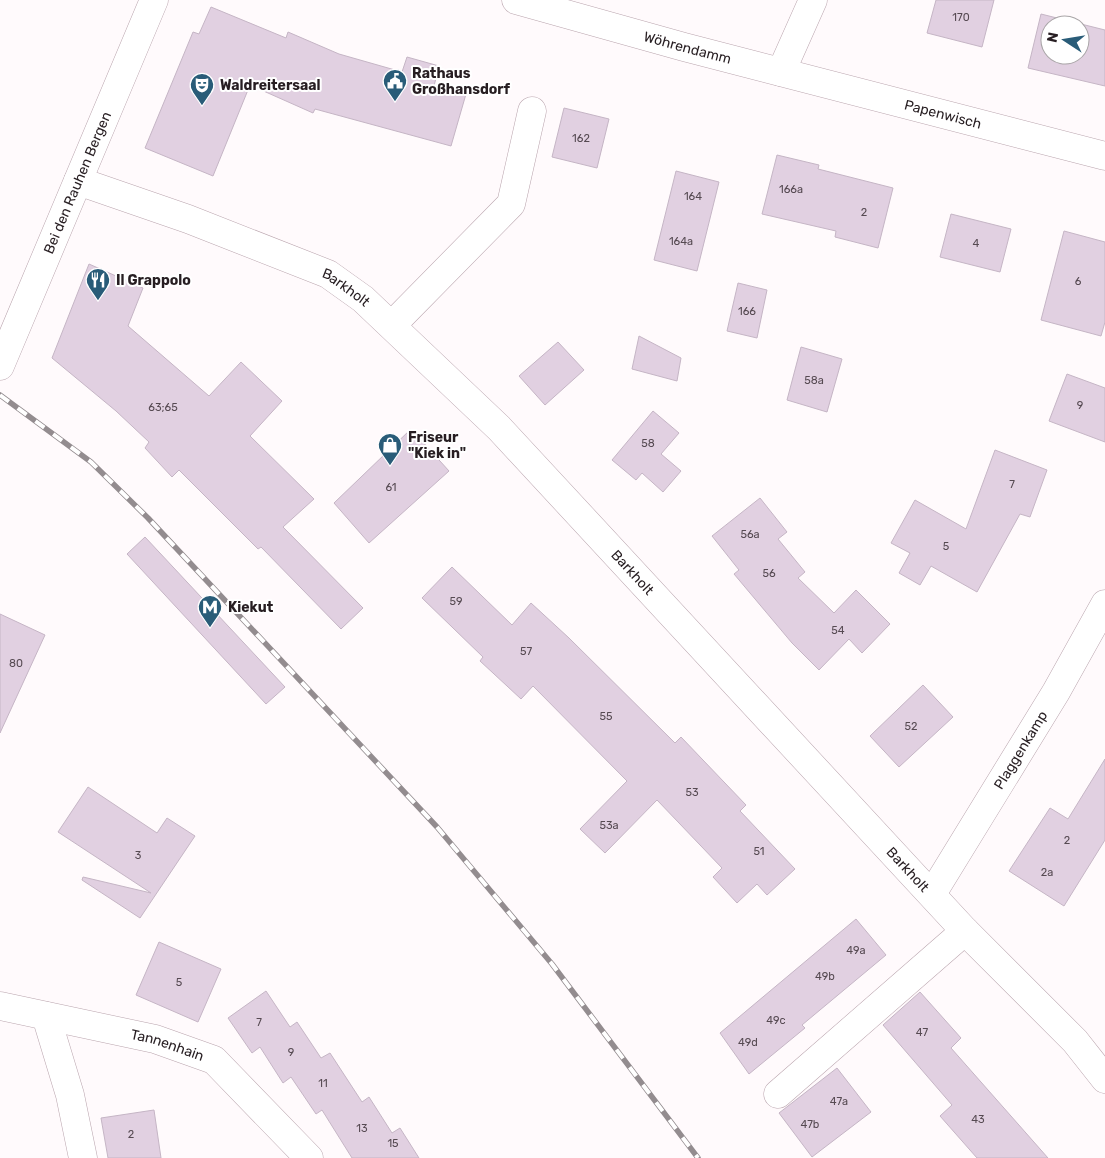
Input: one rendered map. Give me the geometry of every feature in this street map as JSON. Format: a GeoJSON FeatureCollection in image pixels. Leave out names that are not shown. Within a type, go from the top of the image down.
{"type":"FeatureCollection","features":[{"type":"Feature","properties":{"kind":"street","name":"Bei den Rauhen Bergen"},"geometry":{"type":"LineString","coordinates":[[0,366],[154,0]]}},
{"type":"Feature","properties":{"kind":"street","name":"Wöhrendamm"},"geometry":{"type":"LineString","coordinates":[[516,0],[782,72]]}},
{"type":"Feature","properties":{"kind":"street"},"geometry":{"type":"LineString","coordinates":[[782,72],[812,0]]}},
{"type":"Feature","properties":{"kind":"street","name":"Papenwisch"},"geometry":{"type":"LineString","coordinates":[[782,72],[1105,156]]}},
{"type":"Feature","properties":{"kind":"street"},"geometry":{"type":"LineString","coordinates":[[392,325],[511,204],[532,111]]}},
{"type":"Feature","properties":{"kind":"street","name":"Barkholt"},"geometry":{"type":"LineString","coordinates":[[78,181],[188,219],[328,274],[363,299],[498,428],[965,931],[1075,1041],[1105,1079]]}},
{"type":"Feature","properties":{"kind":"street","name":"Plaggenkamp"},"geometry":{"type":"LineString","coordinates":[[932,894],[1056,692],[1105,604]]}},
{"type":"Feature","properties":{"kind":"street"},"geometry":{"type":"LineString","coordinates":[[778,1094],[965,931]]}},
{"type":"Feature","properties":{"kind":"street","name":"Tannenhain"},"geometry":{"type":"LineString","coordinates":[[0,1006],[155,1039],[214,1060],[309,1158]]}},
{"type":"Feature","properties":{"kind":"street"},"geometry":{"type":"LineString","coordinates":[[46,1016],[70,1095],[83,1158]]}},
{"type":"Feature","properties":{"kind":"building"},"geometry":{"type":"Polygon","coordinates":[[[936,0],[994,0],[982,47],[927,33],[936,0]]]}},
{"type":"Feature","properties":{"kind":"building"},"geometry":{"type":"Polygon","coordinates":[[[211,7],[286,38],[288,32],[339,54],[402,72],[407,57],[439,66],[434,86],[466,94],[451,146],[315,109],[313,113],[250,85],[213,176],[145,148],[193,32],[199,34],[211,7]]]}},
{"type":"Feature","properties":{"kind":"building"},"geometry":{"type":"Polygon","coordinates":[[[1040,18],[1040,65],[1090,65],[1090,26],[1105,30],[1105,86],[1028,68],[1040,18]]]}},
{"type":"Feature","properties":{"kind":"building"},"geometry":{"type":"Polygon","coordinates":[[[564,108],[609,119],[597,168],[552,157],[564,108]]]}},
{"type":"Feature","properties":{"kind":"building"},"geometry":{"type":"Polygon","coordinates":[[[777,155],[819,165],[818,169],[893,188],[878,248],[835,237],[836,231],[762,214],[777,155]]]}},
{"type":"Feature","properties":{"kind":"building"},"geometry":{"type":"Polygon","coordinates":[[[676,171],[719,182],[697,271],[654,260],[676,171]]]}},
{"type":"Feature","properties":{"kind":"building"},"geometry":{"type":"Polygon","coordinates":[[[951,214],[1011,229],[1000,272],[940,257],[951,214]]]}},
{"type":"Feature","properties":{"kind":"building"},"geometry":{"type":"Polygon","coordinates":[[[1064,231],[1105,242],[1105,322],[1101,336],[1041,320],[1064,231]]]}},
{"type":"Feature","properties":{"kind":"building"},"geometry":{"type":"Polygon","coordinates":[[[89,264],[143,288],[128,326],[209,396],[241,362],[282,401],[250,436],[314,499],[283,527],[363,608],[341,629],[261,547],[258,549],[179,470],[172,477],[145,448],[149,442],[116,411],[52,358],[89,264]]]}},
{"type":"Feature","properties":{"kind":"building"},"geometry":{"type":"Polygon","coordinates":[[[738,283],[767,290],[757,338],[727,331],[738,283]]]}},
{"type":"Feature","properties":{"kind":"building"},"geometry":{"type":"Polygon","coordinates":[[[639,336],[681,358],[677,381],[632,369],[639,336]]]}},
{"type":"Feature","properties":{"kind":"building"},"geometry":{"type":"Polygon","coordinates":[[[558,342],[584,370],[545,405],[519,376],[558,342]]]}},
{"type":"Feature","properties":{"kind":"building"},"geometry":{"type":"Polygon","coordinates":[[[801,347],[842,359],[827,412],[787,400],[801,347]]]}},
{"type":"Feature","properties":{"kind":"building"},"geometry":{"type":"Polygon","coordinates":[[[1067,374],[1105,388],[1105,442],[1049,421],[1067,374]]]}},
{"type":"Feature","properties":{"kind":"building"},"geometry":{"type":"Polygon","coordinates":[[[653,411],[679,433],[661,454],[681,471],[663,492],[642,473],[636,480],[612,460],[653,411]]]}},
{"type":"Feature","properties":{"kind":"building"},"geometry":{"type":"Polygon","coordinates":[[[411,429],[449,471],[369,543],[334,503],[411,429]]]}},
{"type":"Feature","properties":{"kind":"building"},"geometry":{"type":"Polygon","coordinates":[[[995,450],[1047,470],[1030,517],[1020,514],[977,592],[931,566],[920,585],[899,573],[910,553],[891,543],[915,500],[966,529],[995,450]]]}},
{"type":"Feature","properties":{"kind":"building"},"geometry":{"type":"Polygon","coordinates":[[[760,498],[787,532],[778,539],[805,572],[798,578],[834,613],[856,590],[890,624],[862,653],[849,639],[819,670],[792,643],[734,574],[739,570],[712,536],[760,498]]]}},
{"type":"Feature","properties":{"kind":"building"},"geometry":{"type":"Polygon","coordinates":[[[145,537],[285,687],[266,704],[127,554],[145,537]]]}},
{"type":"Feature","properties":{"kind":"building"},"geometry":{"type":"Polygon","coordinates":[[[452,567],[512,625],[531,603],[675,743],[681,737],[746,805],[740,811],[795,869],[767,895],[757,884],[737,903],[713,877],[722,868],[657,800],[605,853],[580,829],[627,781],[533,686],[521,699],[480,661],[483,657],[422,598],[452,567]]]}},
{"type":"Feature","properties":{"kind":"building"},"geometry":{"type":"Polygon","coordinates":[[[0,614],[45,635],[0,733],[0,614]]]}},
{"type":"Feature","properties":{"kind":"building"},"geometry":{"type":"Polygon","coordinates":[[[923,685],[953,717],[899,767],[870,736],[923,685]]]}},
{"type":"Feature","properties":{"kind":"building"},"geometry":{"type":"Polygon","coordinates":[[[1105,759],[1105,840],[1064,906],[1009,871],[1050,808],[1068,819],[1105,759]]]}},
{"type":"Feature","properties":{"kind":"building"},"geometry":{"type":"Polygon","coordinates":[[[88,787],[157,833],[167,818],[195,836],[140,918],[82,880],[83,877],[151,893],[58,832],[88,787]]]}},
{"type":"Feature","properties":{"kind":"building"},"geometry":{"type":"Polygon","coordinates":[[[856,919],[886,955],[802,1025],[805,1028],[749,1074],[720,1033],[856,919]]]}},
{"type":"Feature","properties":{"kind":"building"},"geometry":{"type":"Polygon","coordinates":[[[159,942],[221,969],[198,1022],[136,995],[159,942]]]}},
{"type":"Feature","properties":{"kind":"building"},"geometry":{"type":"Polygon","coordinates":[[[266,991],[290,1027],[297,1022],[321,1058],[330,1053],[362,1102],[369,1097],[392,1133],[400,1128],[419,1158],[352,1158],[322,1110],[316,1114],[291,1077],[283,1083],[260,1047],[252,1053],[228,1018],[266,991]]]}},
{"type":"Feature","properties":{"kind":"building"},"geometry":{"type":"Polygon","coordinates":[[[920,992],[961,1038],[951,1048],[1048,1158],[977,1158],[940,1116],[952,1105],[883,1025],[920,992]]]}},
{"type":"Feature","properties":{"kind":"building"},"geometry":{"type":"Polygon","coordinates":[[[837,1068],[871,1112],[812,1157],[779,1113],[837,1068]]]}},
{"type":"Feature","properties":{"kind":"building"},"geometry":{"type":"Polygon","coordinates":[[[154,1110],[161,1158],[108,1158],[101,1118],[154,1110]]]}},
{"type":"Feature","properties":{"kind":"railway"},"geometry":{"type":"LineString","coordinates":[[0,395],[91,462],[148,518],[437,827],[552,964],[698,1158]]}},
{"type":"Feature","properties":{"kind":"place","name":"Rathaus Großhansdorf"},"geometry":{"type":"Point","coordinates":[395,102]}},
{"type":"Feature","properties":{"kind":"place","name":"Waldreitersaal"},"geometry":{"type":"Point","coordinates":[202,106]}},
{"type":"Feature","properties":{"kind":"place","name":"Il Grappolo"},"geometry":{"type":"Point","coordinates":[98,301]}},
{"type":"Feature","properties":{"kind":"place","name":"Friseur \"Kiek in\""},"geometry":{"type":"Point","coordinates":[390,466]}},
{"type":"Feature","properties":{"kind":"place","name":"Kiekut"},"geometry":{"type":"Point","coordinates":[210,628]}}]}
